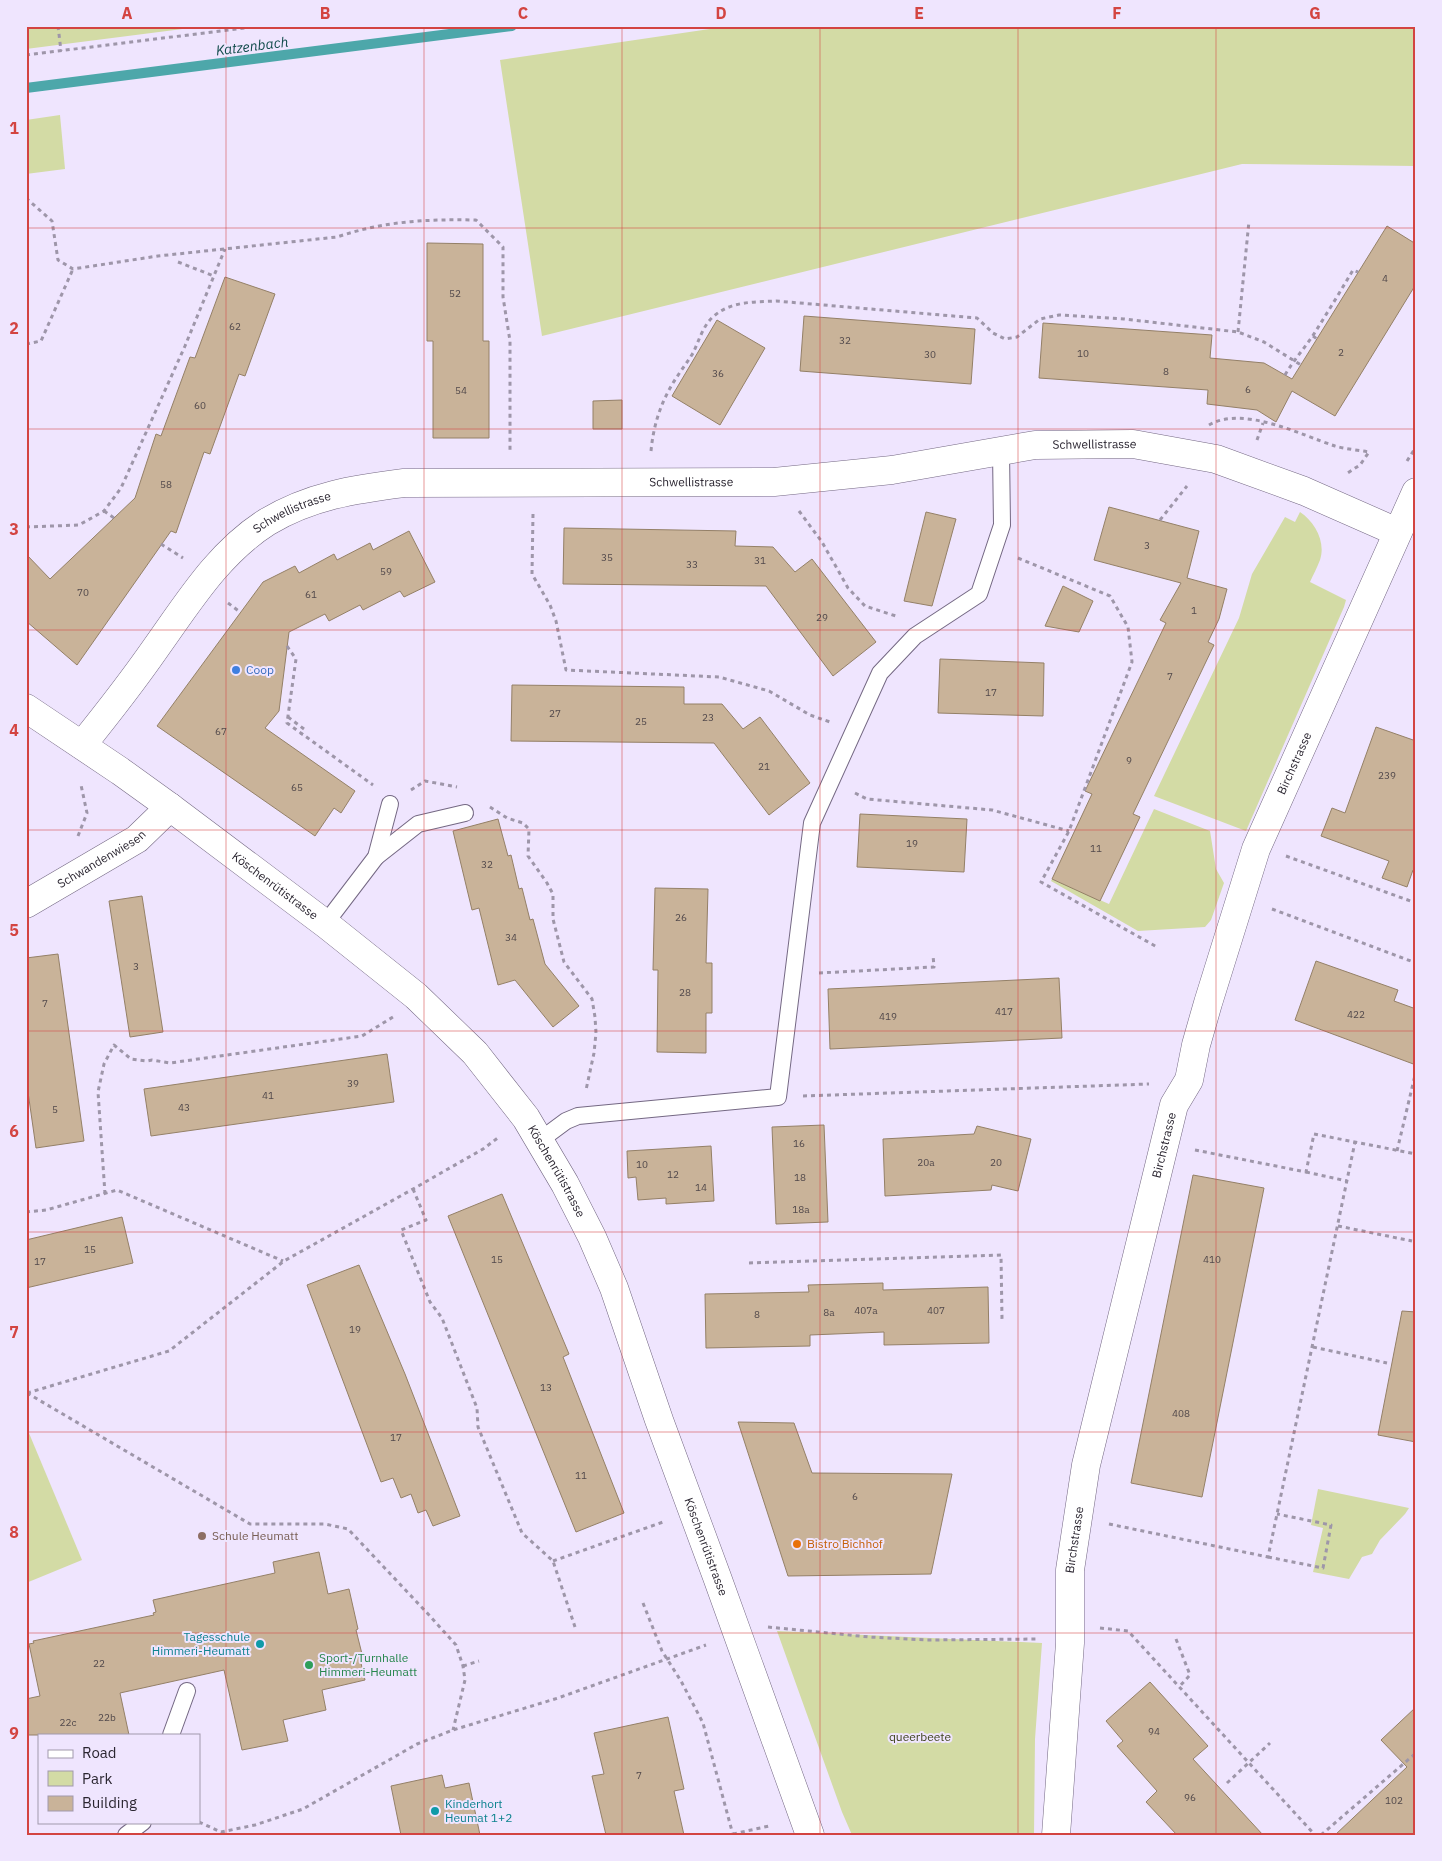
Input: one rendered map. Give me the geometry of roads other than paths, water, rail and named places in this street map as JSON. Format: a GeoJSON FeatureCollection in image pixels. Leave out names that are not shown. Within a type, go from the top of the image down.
{"type":"FeatureCollection","features":[{"type":"Feature","properties":{"kind":"street","name":"Schwellistrasse"},"geometry":{"type":"LineString","coordinates":[[82,745],[130,685],[211,572],[235,546],[267,522],[306,503],[350,490],[404,483],[774,482],[892,470],[1035,445],[1133,444],[1216,459],[1304,491],[1397,532]]}},
{"type":"Feature","properties":{"kind":"street","name":"Birchstrasse"},"geometry":{"type":"LineString","coordinates":[[1056,1835],[1070,1643],[1070,1570],[1086,1465],[1174,1105],[1190,1080],[1196,1045],[1208,1003],[1256,849],[1416,492]]}},
{"type":"Feature","properties":{"kind":"street","name":"Köschenrütistrasse"},"geometry":{"type":"LineString","coordinates":[[26,708],[170,807],[325,924],[416,996],[475,1053],[526,1118],[565,1184],[614,1288],[659,1420],[718,1576],[810,1835]]}},
{"type":"Feature","properties":{"kind":"street","name":"Schwandenwiesen"},"geometry":{"type":"LineString","coordinates":[[26,904],[137,839],[170,807]]}},
{"type":"Feature","properties":{"kind":"lane"},"geometry":{"type":"LineString","coordinates":[[539,1141],[578,1116],[778,1097],[812,823],[880,673],[915,636],[979,594],[1002,525],[1001,451]]}},
{"type":"Feature","properties":{"kind":"lane"},"geometry":{"type":"LineString","coordinates":[[376,857],[390,804]]}},
{"type":"Feature","properties":{"kind":"lane"},"geometry":{"type":"LineString","coordinates":[[325,924],[376,857],[418,824],[465,813]]}},
{"type":"Feature","properties":{"kind":"lane"},"geometry":{"type":"LineString","coordinates":[[171,1734],[188,1692]]}},
{"type":"Feature","properties":{"kind":"lane"},"geometry":{"type":"LineString","coordinates":[[126,1835],[140,1824]]}},
{"type":"Feature","properties":{"kind":"waterway","name":"Katzenbach"},"geometry":{"type":"LineString","coordinates":[[26,88],[512,26]]}},
{"type":"Feature","properties":{"kind":"place","name":"Coop"},"geometry":{"type":"Point","coordinates":[236,670]}},
{"type":"Feature","properties":{"kind":"place","name":"Schule Heumatt"},"geometry":{"type":"Point","coordinates":[202,1536]}},
{"type":"Feature","properties":{"kind":"place","name":"Bistro Bichhof"},"geometry":{"type":"Point","coordinates":[797,1544]}},
{"type":"Feature","properties":{"kind":"place","name":"Tagesschule Himmeri-Heumatt"},"geometry":{"type":"Point","coordinates":[260,1644]}},
{"type":"Feature","properties":{"kind":"place","name":"Sport-/Turnhalle Himmeri-Heumatt"},"geometry":{"type":"Point","coordinates":[309,1665]}},
{"type":"Feature","properties":{"kind":"place","name":"Kinderhort Heumat 1+2"},"geometry":{"type":"Point","coordinates":[435,1811]}},
{"type":"Feature","properties":{"kind":"park label","name":"queerbeete"},"geometry":{"type":"Point","coordinates":[920,1737]}}]}
